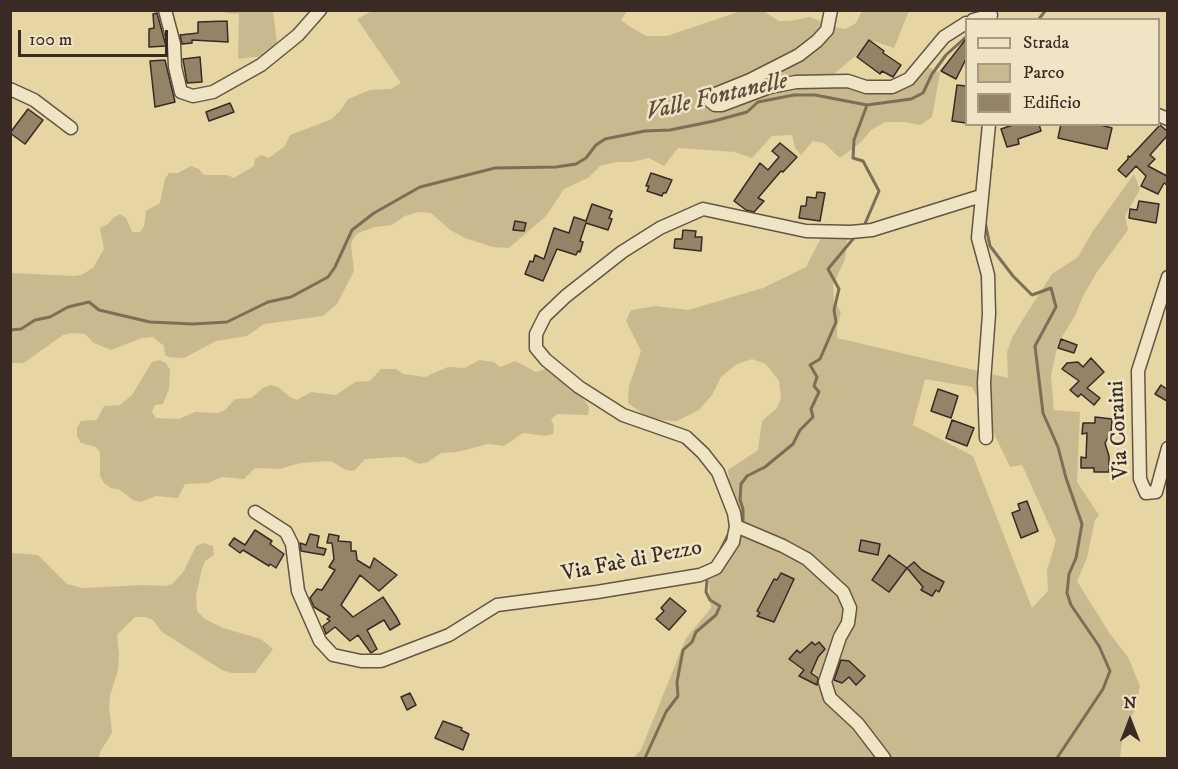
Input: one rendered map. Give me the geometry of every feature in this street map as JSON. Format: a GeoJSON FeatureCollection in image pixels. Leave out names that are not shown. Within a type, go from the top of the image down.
{"type":"FeatureCollection","features":[{"type":"Feature","properties":{"kind":"street"},"geometry":{"type":"LineString","coordinates":[[165,10],[174,44],[175,67],[181,92],[193,96],[213,92],[261,65],[298,35],[320,10]]}},
{"type":"Feature","properties":{"kind":"street"},"geometry":{"type":"LineString","coordinates":[[831,10],[827,30],[799,55],[750,80],[713,95],[710,101],[715,105],[722,105],[770,87],[796,82],[848,81],[866,87],[892,87],[909,79],[944,37],[965,24]]}},
{"type":"Feature","properties":{"kind":"street"},"geometry":{"type":"LineString","coordinates":[[10,89],[34,100],[71,128]]}},
{"type":"Feature","properties":{"kind":"street"},"geometry":{"type":"LineString","coordinates":[[986,438],[984,382],[989,314],[988,275],[978,238],[989,126]]}},
{"type":"Feature","properties":{"kind":"street"},"geometry":{"type":"LineString","coordinates":[[884,759],[858,724],[830,698],[825,682],[849,615],[850,608],[843,592],[807,560],[783,546],[736,526],[734,513],[718,472],[703,453],[686,437],[623,415],[579,387],[546,360],[536,348],[536,334],[545,316],[566,296],[622,252],[660,228],[703,209],[806,231],[851,232],[873,230],[981,196]]}},
{"type":"Feature","properties":{"kind":"street","name":"Via Coraini"},"geometry":{"type":"LineString","coordinates":[[1167,281],[1138,371],[1140,480],[1146,493],[1156,492],[1167,448]]}},
{"type":"Feature","properties":{"kind":"street","name":"Via Faè di Pezzo"},"geometry":{"type":"LineString","coordinates":[[255,512],[286,532],[292,544],[298,591],[320,641],[333,655],[361,661],[381,661],[449,635],[497,604],[597,592],[700,575],[716,568],[725,556],[733,542],[736,526]]}},
{"type":"Feature","properties":{"kind":"green space"},"geometry":{"type":"Polygon","coordinates":[[[224,11],[273,11],[277,43],[264,56],[238,59],[239,14],[224,11]]]}},
{"type":"Feature","properties":{"kind":"green space"},"geometry":{"type":"Polygon","coordinates":[[[372,11],[627,11],[621,20],[629,26],[646,36],[667,36],[741,11],[763,11],[779,21],[810,17],[845,29],[856,23],[862,11],[909,11],[894,48],[873,41],[834,74],[835,85],[870,92],[925,65],[940,73],[932,117],[920,125],[885,122],[871,130],[861,142],[840,158],[824,143],[813,141],[801,155],[795,148],[792,135],[772,136],[752,158],[735,152],[678,148],[664,166],[649,158],[632,162],[616,162],[600,166],[588,178],[564,189],[546,216],[509,248],[493,247],[465,238],[450,230],[431,213],[418,212],[405,216],[392,225],[375,227],[358,233],[351,245],[354,271],[337,304],[323,316],[264,324],[247,336],[216,341],[184,358],[165,355],[164,346],[153,337],[142,338],[111,350],[94,343],[85,334],[72,333],[63,335],[25,362],[11,363],[11,273],[81,275],[93,268],[104,249],[100,228],[113,218],[120,214],[126,218],[132,232],[140,232],[144,226],[146,211],[160,203],[165,179],[169,173],[178,173],[191,166],[199,169],[204,175],[227,175],[234,178],[254,166],[255,159],[261,155],[269,158],[285,146],[290,135],[330,120],[348,99],[370,90],[391,89],[401,83],[357,19],[372,11]]]}},
{"type":"Feature","properties":{"kind":"green space"},"geometry":{"type":"Polygon","coordinates":[[[1134,174],[1140,189],[1125,216],[1128,230],[1097,272],[1075,316],[1058,343],[1051,376],[1054,410],[1080,412],[1077,482],[1099,515],[1095,520],[1087,558],[1077,581],[1110,634],[1128,657],[1140,686],[1135,710],[1123,730],[1120,758],[633,758],[641,750],[686,638],[711,608],[708,572],[733,534],[741,512],[732,501],[728,470],[758,450],[762,421],[777,408],[781,398],[779,381],[766,364],[752,359],[737,364],[721,377],[712,395],[699,410],[677,421],[656,420],[644,415],[628,403],[629,386],[641,351],[626,321],[631,310],[656,306],[688,310],[763,288],[806,267],[823,234],[847,238],[845,259],[833,285],[834,301],[841,312],[837,326],[837,338],[1008,378],[1007,352],[1012,338],[1052,274],[1078,257],[1093,231],[1134,174]],[[925,379],[913,425],[973,456],[1032,608],[1048,591],[1047,571],[1056,540],[1022,465],[1010,467],[972,387],[925,379]]]}},
{"type":"Feature","properties":{"kind":"green space"},"geometry":{"type":"Polygon","coordinates":[[[554,359],[560,364],[589,407],[588,415],[557,414],[551,419],[554,426],[553,434],[546,436],[523,433],[504,446],[488,444],[457,452],[441,453],[428,462],[419,464],[404,457],[396,457],[365,459],[354,471],[325,461],[301,463],[279,469],[255,468],[244,479],[222,477],[208,483],[185,484],[178,498],[156,496],[141,502],[133,500],[120,490],[104,483],[100,476],[100,453],[96,447],[81,443],[77,436],[77,428],[81,421],[97,420],[104,406],[120,405],[132,395],[152,362],[160,360],[166,363],[170,370],[169,389],[163,404],[155,405],[152,412],[156,418],[179,419],[195,412],[218,413],[225,410],[235,399],[251,398],[263,388],[271,385],[297,400],[311,392],[336,395],[355,382],[370,381],[381,369],[396,369],[403,374],[425,377],[448,367],[465,368],[479,360],[494,362],[500,367],[515,361],[536,372],[543,370],[554,359]]]}},
{"type":"Feature","properties":{"kind":"green space"},"geometry":{"type":"Polygon","coordinates":[[[203,543],[213,546],[214,555],[205,561],[202,569],[196,595],[197,611],[205,619],[223,628],[261,639],[273,649],[255,673],[232,673],[222,670],[162,632],[153,620],[146,617],[135,617],[117,635],[118,670],[109,706],[112,733],[100,752],[99,758],[11,758],[11,553],[38,555],[67,584],[82,588],[165,586],[172,584],[184,571],[196,546],[203,543]]]}},
{"type":"Feature","properties":{"kind":"building"},"geometry":{"type":"Polygon","coordinates":[[[157,13],[166,46],[149,47],[149,29],[154,28],[153,14],[157,13]]]}},
{"type":"Feature","properties":{"kind":"building"},"geometry":{"type":"Polygon","coordinates":[[[227,21],[228,42],[192,40],[192,43],[182,44],[180,35],[198,33],[198,22],[227,21]]]}},
{"type":"Feature","properties":{"kind":"building"},"geometry":{"type":"Polygon","coordinates":[[[869,40],[901,65],[893,77],[882,71],[880,74],[857,57],[869,40]]]}},
{"type":"Feature","properties":{"kind":"building"},"geometry":{"type":"Polygon","coordinates":[[[965,40],[965,61],[956,79],[941,71],[965,40]]]}},
{"type":"Feature","properties":{"kind":"building"},"geometry":{"type":"Polygon","coordinates":[[[200,57],[202,82],[187,83],[183,59],[200,57]]]}},
{"type":"Feature","properties":{"kind":"building"},"geometry":{"type":"Polygon","coordinates":[[[165,60],[175,102],[155,107],[150,61],[165,60]]]}},
{"type":"Feature","properties":{"kind":"building"},"geometry":{"type":"Polygon","coordinates":[[[957,85],[965,86],[965,123],[952,121],[957,85]]]}},
{"type":"Feature","properties":{"kind":"building"},"geometry":{"type":"Polygon","coordinates":[[[230,103],[234,112],[209,121],[206,112],[230,103]]]}},
{"type":"Feature","properties":{"kind":"building"},"geometry":{"type":"Polygon","coordinates":[[[28,109],[43,120],[25,144],[10,133],[28,109]]]}},
{"type":"Feature","properties":{"kind":"building"},"geometry":{"type":"Polygon","coordinates":[[[1160,125],[1167,131],[1167,136],[1150,155],[1155,159],[1148,166],[1167,176],[1167,185],[1164,183],[1158,194],[1141,186],[1146,176],[1136,166],[1126,177],[1118,170],[1128,156],[1130,157],[1160,125]]]}},
{"type":"Feature","properties":{"kind":"building"},"geometry":{"type":"Polygon","coordinates":[[[1010,126],[1040,126],[1041,131],[1018,139],[1019,144],[1007,147],[1001,129],[1010,126]]]}},
{"type":"Feature","properties":{"kind":"building"},"geometry":{"type":"Polygon","coordinates":[[[1061,126],[1112,128],[1107,149],[1058,138],[1061,126]]]}},
{"type":"Feature","properties":{"kind":"building"},"geometry":{"type":"Polygon","coordinates":[[[780,143],[797,157],[783,172],[781,171],[758,198],[764,201],[754,212],[746,210],[734,201],[760,163],[768,170],[779,157],[772,151],[780,143]]]}},
{"type":"Feature","properties":{"kind":"building"},"geometry":{"type":"Polygon","coordinates":[[[651,173],[672,180],[666,193],[662,196],[647,191],[649,186],[646,186],[651,173]]]}},
{"type":"Feature","properties":{"kind":"building"},"geometry":{"type":"Polygon","coordinates":[[[817,192],[825,193],[820,221],[799,218],[801,206],[806,206],[807,197],[816,198],[817,192]]]}},
{"type":"Feature","properties":{"kind":"building"},"geometry":{"type":"Polygon","coordinates":[[[1139,201],[1159,204],[1156,223],[1129,218],[1130,209],[1137,210],[1139,201]]]}},
{"type":"Feature","properties":{"kind":"building"},"geometry":{"type":"Polygon","coordinates":[[[592,204],[612,211],[608,230],[586,223],[580,241],[583,242],[580,252],[578,251],[576,255],[557,249],[543,281],[525,274],[535,255],[544,259],[554,228],[569,233],[574,217],[586,221],[592,204]]]}},
{"type":"Feature","properties":{"kind":"building"},"geometry":{"type":"Polygon","coordinates":[[[515,221],[526,223],[524,231],[513,230],[515,221]]]}},
{"type":"Feature","properties":{"kind":"building"},"geometry":{"type":"Polygon","coordinates":[[[683,230],[696,231],[695,237],[702,237],[701,251],[674,248],[675,239],[682,239],[683,230]]]}},
{"type":"Feature","properties":{"kind":"building"},"geometry":{"type":"Polygon","coordinates":[[[1061,339],[1077,345],[1074,353],[1058,348],[1061,339]]]}},
{"type":"Feature","properties":{"kind":"building"},"geometry":{"type":"Polygon","coordinates":[[[1091,358],[1104,372],[1087,388],[1100,398],[1094,405],[1081,394],[1078,397],[1070,390],[1079,381],[1062,369],[1067,363],[1078,362],[1083,367],[1091,358]]]}},
{"type":"Feature","properties":{"kind":"building"},"geometry":{"type":"Polygon","coordinates":[[[1161,385],[1167,389],[1167,401],[1155,394],[1161,385]]]}},
{"type":"Feature","properties":{"kind":"building"},"geometry":{"type":"Polygon","coordinates":[[[938,389],[958,396],[951,418],[931,411],[938,389]]]}},
{"type":"Feature","properties":{"kind":"building"},"geometry":{"type":"Polygon","coordinates":[[[1095,417],[1112,419],[1111,432],[1105,443],[1109,456],[1109,472],[1094,472],[1094,468],[1081,468],[1081,457],[1086,458],[1087,433],[1082,434],[1083,423],[1095,423],[1095,417]]]}},
{"type":"Feature","properties":{"kind":"building"},"geometry":{"type":"Polygon","coordinates":[[[952,420],[974,428],[967,446],[946,438],[952,420]]]}},
{"type":"Feature","properties":{"kind":"building"},"geometry":{"type":"Polygon","coordinates":[[[1027,501],[1038,531],[1021,538],[1012,513],[1020,510],[1018,504],[1027,501]]]}},
{"type":"Feature","properties":{"kind":"building"},"geometry":{"type":"Polygon","coordinates":[[[255,530],[272,541],[270,544],[284,554],[276,568],[243,550],[240,553],[229,545],[234,538],[245,545],[255,530]]]}},
{"type":"Feature","properties":{"kind":"building"},"geometry":{"type":"Polygon","coordinates":[[[310,534],[319,536],[317,547],[326,549],[324,555],[301,551],[300,543],[306,545],[310,534]]]}},
{"type":"Feature","properties":{"kind":"building"},"geometry":{"type":"Polygon","coordinates":[[[329,534],[339,536],[338,541],[351,542],[351,551],[356,551],[357,560],[370,568],[374,558],[397,575],[379,591],[360,575],[341,605],[353,617],[383,597],[397,618],[400,624],[390,630],[384,620],[367,630],[377,649],[371,653],[358,635],[350,641],[335,627],[326,634],[323,626],[330,621],[327,619],[330,617],[314,607],[310,598],[317,589],[322,590],[335,570],[329,567],[334,559],[332,543],[327,543],[329,534]]]}},
{"type":"Feature","properties":{"kind":"building"},"geometry":{"type":"Polygon","coordinates":[[[861,540],[880,544],[878,555],[859,551],[861,540]]]}},
{"type":"Feature","properties":{"kind":"building"},"geometry":{"type":"Polygon","coordinates":[[[889,555],[907,568],[889,592],[872,580],[889,555]]]}},
{"type":"Feature","properties":{"kind":"building"},"geometry":{"type":"Polygon","coordinates":[[[914,562],[922,570],[944,582],[939,592],[936,590],[932,596],[921,590],[923,587],[907,568],[914,562]]]}},
{"type":"Feature","properties":{"kind":"building"},"geometry":{"type":"Polygon","coordinates":[[[781,573],[794,579],[774,622],[757,616],[760,613],[757,611],[774,579],[777,580],[781,573]]]}},
{"type":"Feature","properties":{"kind":"building"},"geometry":{"type":"Polygon","coordinates":[[[670,598],[686,611],[669,630],[656,619],[664,611],[661,608],[670,598]]]}},
{"type":"Feature","properties":{"kind":"building"},"geometry":{"type":"Polygon","coordinates":[[[812,642],[815,645],[819,642],[825,649],[818,657],[811,673],[818,678],[817,685],[799,676],[804,670],[789,659],[797,650],[800,653],[812,642]]]}},
{"type":"Feature","properties":{"kind":"building"},"geometry":{"type":"Polygon","coordinates":[[[841,660],[849,661],[865,676],[856,685],[849,677],[842,683],[834,680],[841,660]]]}},
{"type":"Feature","properties":{"kind":"building"},"geometry":{"type":"Polygon","coordinates":[[[410,693],[416,705],[407,710],[401,697],[410,693]]]}},
{"type":"Feature","properties":{"kind":"building"},"geometry":{"type":"Polygon","coordinates":[[[443,721],[462,728],[461,730],[469,734],[463,750],[435,738],[443,721]]]}},
{"type":"Feature","properties":{"kind":"waterway","name":"Valle Fontanelle"},"geometry":{"type":"LineString","coordinates":[[1040,18],[1046,10]]}},
{"type":"Feature","properties":{"kind":"waterway","name":"Valle Fontanelle"},"geometry":{"type":"LineString","coordinates":[[10,330],[21,329],[35,320],[50,317],[68,307],[89,302],[99,310],[150,322],[193,324],[227,322],[268,302],[291,297],[328,277],[352,230],[374,213],[420,187],[495,168],[556,167],[576,164],[586,158],[596,145],[605,139],[714,121],[747,112],[758,102],[794,95],[815,95],[867,105],[911,99],[923,93],[932,74],[946,55],[965,38]]}},
{"type":"Feature","properties":{"kind":"waterway"},"geometry":{"type":"LineString","coordinates":[[864,226],[879,191],[863,161],[853,158],[854,140],[867,105]]}},
{"type":"Feature","properties":{"kind":"waterway"},"geometry":{"type":"LineString","coordinates":[[991,168],[992,147]]}},
{"type":"Feature","properties":{"kind":"waterway"},"geometry":{"type":"LineString","coordinates":[[985,222],[990,246],[1013,276],[1032,295],[1051,288],[1056,307],[1035,346],[1043,413],[1058,447],[1082,524],[1076,558],[1069,574],[1067,593],[1071,605],[1099,646],[1110,671],[1103,689],[1057,758]]}},
{"type":"Feature","properties":{"kind":"waterway"},"geometry":{"type":"LineString","coordinates":[[743,520],[740,500],[741,484],[747,476],[765,467],[793,444],[800,430],[813,417],[811,409],[819,392],[814,386],[817,377],[810,365],[820,359],[836,322],[834,310],[839,289],[828,269],[853,239]]}},
{"type":"Feature","properties":{"kind":"waterway"},"geometry":{"type":"LineString","coordinates":[[721,549],[728,535]]}},
{"type":"Feature","properties":{"kind":"waterway"},"geometry":{"type":"LineString","coordinates":[[645,758],[666,712],[678,696],[677,682],[683,650],[692,642],[696,632],[716,615],[720,606],[710,600],[706,592],[707,581]]}}]}
